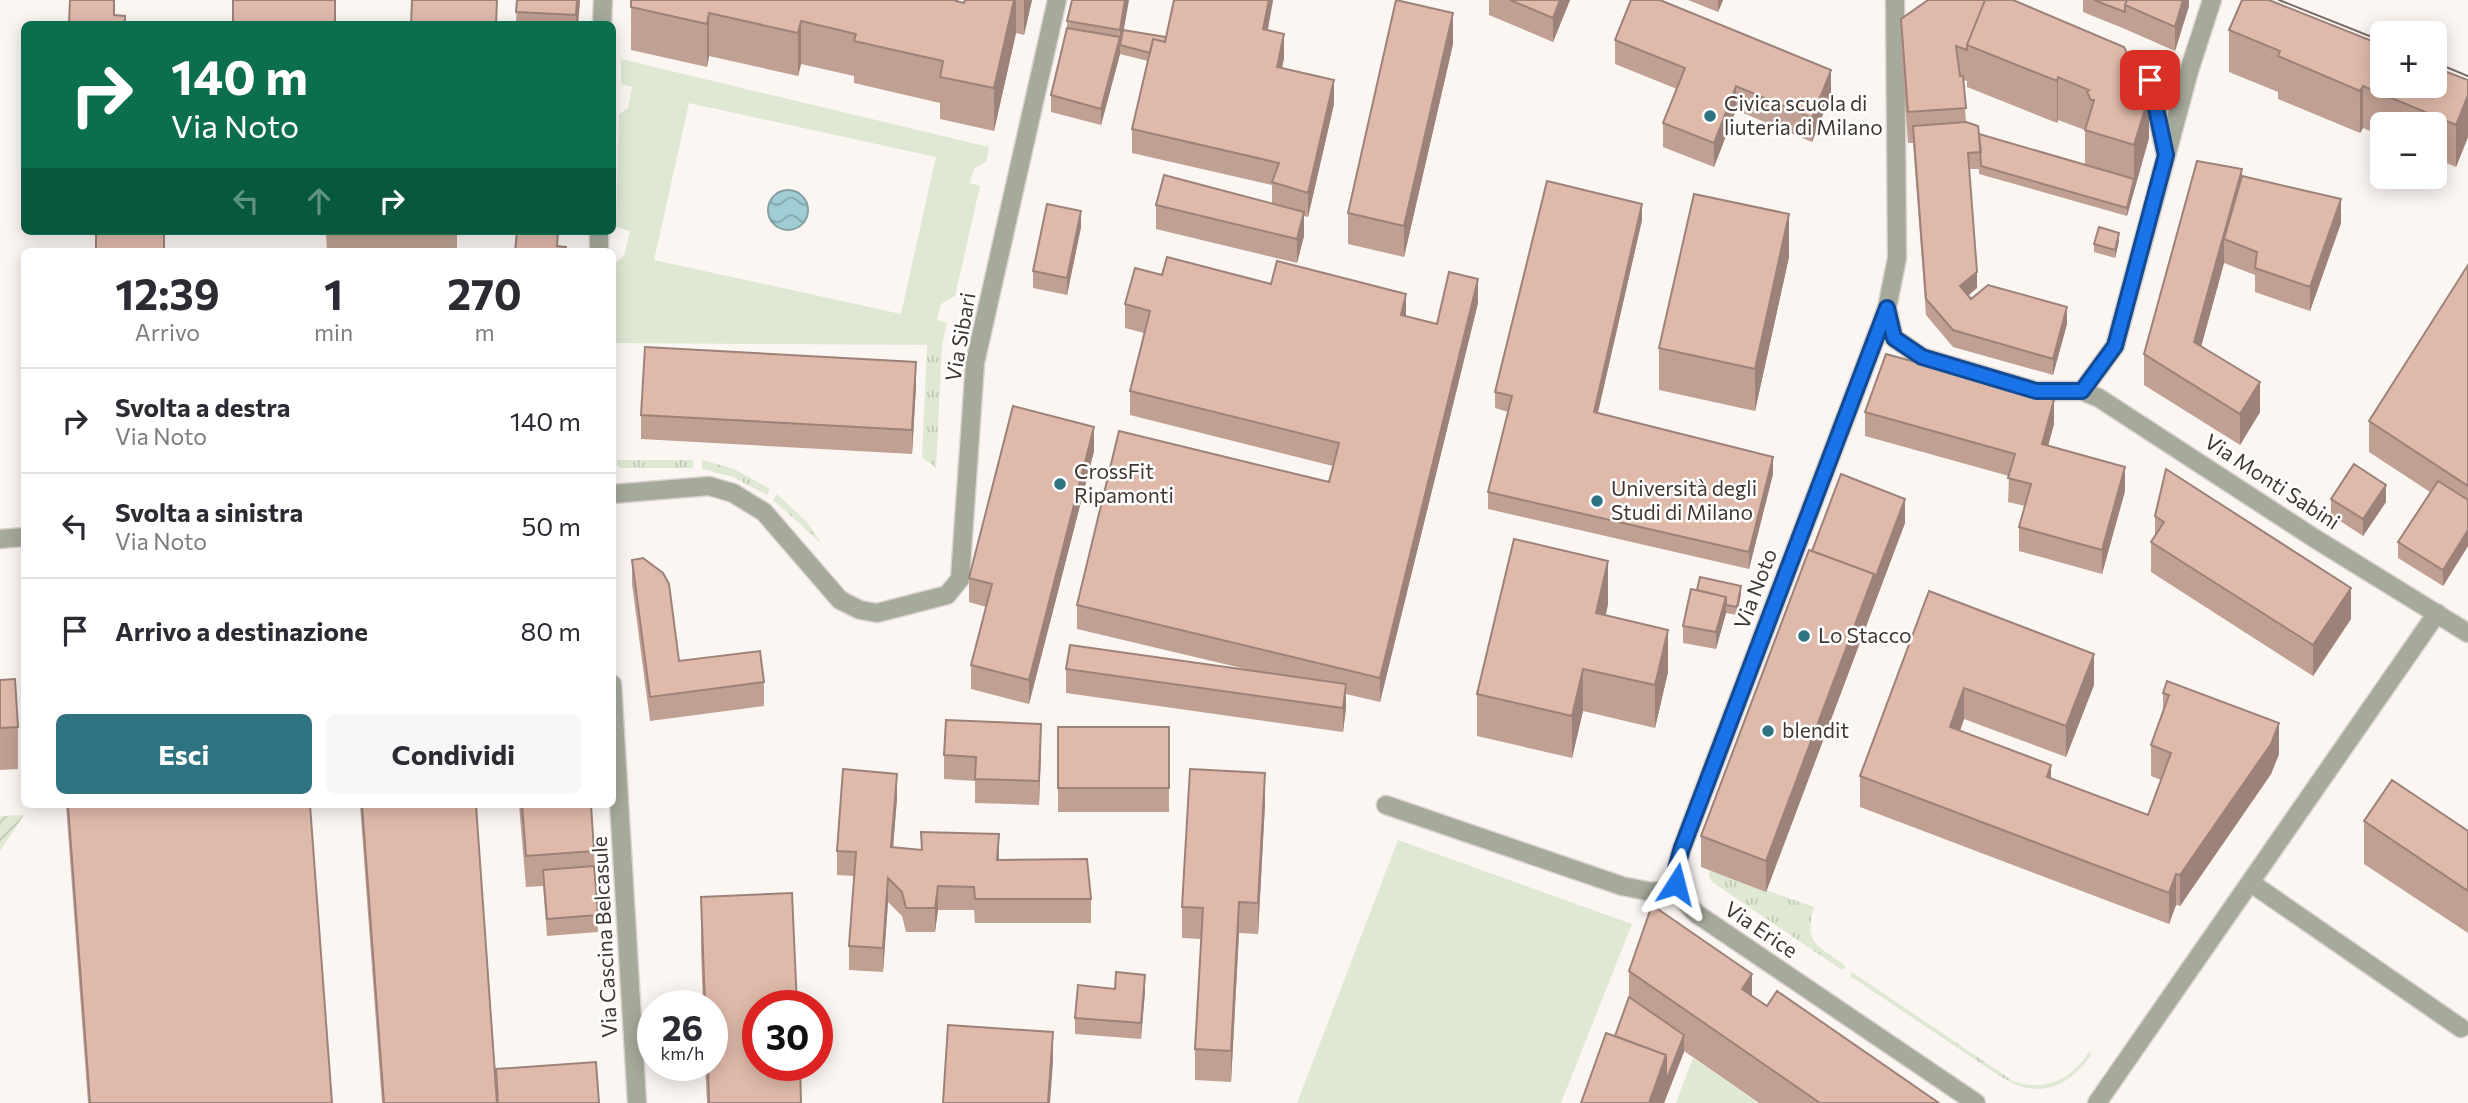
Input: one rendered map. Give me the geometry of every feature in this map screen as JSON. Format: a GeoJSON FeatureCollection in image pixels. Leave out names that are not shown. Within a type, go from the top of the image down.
{"type":"FeatureCollection","features":[{"type":"Feature","properties":{"kind":"street"},"geometry":{"type":"LineString","coordinates":[[602,21],[603,0]]}},
{"type":"Feature","properties":{"kind":"street","name":"Via Sibari"},"geometry":{"type":"LineString","coordinates":[[616,494],[709,486],[733,494],[764,512],[840,600],[860,610],[877,613],[947,596],[960,579],[975,363],[1057,0]]}},
{"type":"Feature","properties":{"kind":"street","name":"Via Noto"},"geometry":{"type":"LineString","coordinates":[[1677,888],[1676,869],[1682,848],[1887,308],[1897,258],[1895,0]]}},
{"type":"Feature","properties":{"kind":"street"},"geometry":{"type":"LineString","coordinates":[[2082,391],[2115,346],[2189,71],[2213,0]]}},
{"type":"Feature","properties":{"kind":"street"},"geometry":{"type":"LineString","coordinates":[[2099,53],[2150,80],[2166,155]]}},
{"type":"Feature","properties":{"kind":"street","name":"Via Noto"},"geometry":{"type":"LineString","coordinates":[[1887,308],[1894,338],[1922,357],[2036,391],[2082,391]]}},
{"type":"Feature","properties":{"kind":"street","name":"Via Monti Sabini"},"geometry":{"type":"LineString","coordinates":[[2082,391],[2099,398],[2314,538],[2468,633]]}},
{"type":"Feature","properties":{"kind":"street"},"geometry":{"type":"LineString","coordinates":[[0,539],[21,537]]}},
{"type":"Feature","properties":{"kind":"street"},"geometry":{"type":"LineString","coordinates":[[2097,1103],[2437,613]]}},
{"type":"Feature","properties":{"kind":"street","name":"Via Cascina Belcasule"},"geometry":{"type":"LineString","coordinates":[[616,751],[637,1103]]}},
{"type":"Feature","properties":{"kind":"street"},"geometry":{"type":"LineString","coordinates":[[1385,806],[1622,886],[1652,892],[1677,888]]}},
{"type":"Feature","properties":{"kind":"street"},"geometry":{"type":"LineString","coordinates":[[2251,883],[2461,1028]]}},
{"type":"Feature","properties":{"kind":"street","name":"Via Erice"},"geometry":{"type":"LineString","coordinates":[[1677,888],[1687,905],[1697,914],[1976,1103]]}},
{"type":"Feature","properties":{"kind":"green space"},"geometry":{"type":"Polygon","coordinates":[[[621,59],[989,147],[986,162],[974,169],[970,183],[980,186],[955,296],[941,304],[937,320],[947,323],[942,345],[616,343],[616,262],[624,256],[630,231],[616,227],[619,114],[628,108],[632,87],[621,84],[621,59]],[[689,103],[654,260],[901,314],[936,157],[689,103]]]}},
{"type":"Feature","properties":{"kind":"green space"},"geometry":{"type":"Polygon","coordinates":[[[927,345],[942,345],[936,468],[922,457],[927,345]]]}},
{"type":"Feature","properties":{"kind":"green space"},"geometry":{"type":"Polygon","coordinates":[[[617,460],[693,460],[693,468],[621,468],[617,465],[617,460]]]}},
{"type":"Feature","properties":{"kind":"green space"},"geometry":{"type":"Polygon","coordinates":[[[702,460],[734,469],[770,489],[767,495],[733,477],[702,469],[702,460]]]}},
{"type":"Feature","properties":{"kind":"green space"},"geometry":{"type":"Polygon","coordinates":[[[777,494],[807,522],[822,544],[773,500],[777,494]]]}},
{"type":"Feature","properties":{"kind":"green space"},"geometry":{"type":"Polygon","coordinates":[[[24,815],[0,851],[0,816],[24,815]]]}},
{"type":"Feature","properties":{"kind":"green space"},"geometry":{"type":"Polygon","coordinates":[[[1398,840],[1632,924],[1561,1103],[1297,1103],[1398,840]]]}},
{"type":"Feature","properties":{"kind":"green space"},"geometry":{"type":"Polygon","coordinates":[[[1710,870],[1814,907],[1810,929],[1815,943],[1846,966],[1842,970],[1712,882],[1710,870]]]}},
{"type":"Feature","properties":{"kind":"green space"},"geometry":{"type":"Polygon","coordinates":[[[1852,972],[2013,1081],[2036,1085],[2056,1081],[2074,1070],[2089,1052],[2092,1054],[2073,1075],[2051,1087],[2027,1088],[2014,1084],[1850,976],[1852,972]]]}},
{"type":"Feature","properties":{"kind":"green space"},"geometry":{"type":"Polygon","coordinates":[[[1693,1058],[1758,1103],[1676,1103],[1693,1058]]]}},
{"type":"Feature","properties":{"kind":"water"},"geometry":{"type":"Polygon","coordinates":[[[788,190],[796,191],[802,196],[807,202],[807,218],[802,224],[796,229],[788,230],[780,229],[774,224],[769,218],[768,210],[769,202],[774,196],[780,191],[788,190]]]}},
{"type":"Feature","properties":{"kind":"building"},"geometry":{"type":"Polygon","coordinates":[[[70,0],[114,0],[114,15],[125,16],[125,21],[69,21],[70,0]]]}},
{"type":"Feature","properties":{"kind":"building"},"geometry":{"type":"Polygon","coordinates":[[[233,0],[335,0],[335,21],[233,21],[233,0]]]}},
{"type":"Feature","properties":{"kind":"building"},"geometry":{"type":"Polygon","coordinates":[[[412,0],[497,0],[496,21],[411,21],[412,0]]]}},
{"type":"Feature","properties":{"kind":"building"},"geometry":{"type":"Polygon","coordinates":[[[517,0],[577,0],[576,15],[516,12],[517,0]]]}},
{"type":"Feature","properties":{"kind":"building"},"geometry":{"type":"Polygon","coordinates":[[[631,0],[957,0],[964,3],[965,0],[1014,0],[994,88],[940,77],[943,61],[854,41],[856,34],[801,21],[798,33],[709,13],[707,24],[631,7],[631,0]]]}},
{"type":"Feature","properties":{"kind":"building"},"geometry":{"type":"Polygon","coordinates":[[[1072,0],[1125,0],[1120,30],[1067,21],[1072,0]]]}},
{"type":"Feature","properties":{"kind":"building"},"geometry":{"type":"Polygon","coordinates":[[[1174,0],[1269,0],[1263,29],[1284,34],[1277,67],[1334,80],[1308,193],[1272,182],[1279,163],[1132,129],[1153,39],[1165,42],[1174,0]]]}},
{"type":"Feature","properties":{"kind":"building"},"geometry":{"type":"Polygon","coordinates":[[[1396,0],[1453,13],[1404,226],[1348,213],[1396,0]]]}},
{"type":"Feature","properties":{"kind":"building"},"geometry":{"type":"Polygon","coordinates":[[[1510,0],[1560,0],[1553,18],[1510,0]]]}},
{"type":"Feature","properties":{"kind":"building"},"geometry":{"type":"Polygon","coordinates":[[[1631,0],[1660,0],[1831,70],[1812,118],[1736,86],[1714,143],[1663,123],[1685,68],[1615,40],[1631,0]]]}},
{"type":"Feature","properties":{"kind":"building"},"geometry":{"type":"Polygon","coordinates":[[[1928,0],[1985,0],[1967,50],[1956,46],[1960,76],[1963,76],[1966,108],[1908,112],[1901,19],[1928,0]]]}},
{"type":"Feature","properties":{"kind":"building"},"geometry":{"type":"Polygon","coordinates":[[[1985,0],[2013,0],[2124,47],[2149,96],[2134,145],[2085,130],[2094,100],[2091,100],[2087,92],[2089,90],[2058,77],[2057,81],[1967,45],[1985,0]]]}},
{"type":"Feature","properties":{"kind":"building"},"geometry":{"type":"Polygon","coordinates":[[[2094,0],[2127,0],[2125,12],[2094,0]]]}},
{"type":"Feature","properties":{"kind":"building"},"geometry":{"type":"Polygon","coordinates":[[[2127,0],[2183,0],[2175,27],[2125,5],[2127,0]]]}},
{"type":"Feature","properties":{"kind":"building"},"geometry":{"type":"Polygon","coordinates":[[[2242,0],[2269,0],[2370,40],[2370,89],[2363,86],[2360,91],[2278,56],[2280,51],[2229,30],[2242,0]]]}},
{"type":"Feature","properties":{"kind":"building"},"geometry":{"type":"Polygon","coordinates":[[[1067,28],[1120,37],[1101,109],[1051,95],[1067,28]]]}},
{"type":"Feature","properties":{"kind":"building"},"geometry":{"type":"Polygon","coordinates":[[[1123,30],[1166,37],[1165,42],[1153,39],[1150,53],[1120,45],[1123,30]]]}},
{"type":"Feature","properties":{"kind":"building"},"geometry":{"type":"Polygon","coordinates":[[[2447,72],[2468,80],[2468,95],[2456,125],[2447,121],[2447,112],[2425,112],[2392,98],[2447,98],[2447,72]]]}},
{"type":"Feature","properties":{"kind":"building"},"geometry":{"type":"Polygon","coordinates":[[[1966,122],[1978,126],[1981,152],[1968,153],[1977,272],[1960,286],[1971,299],[1988,285],[2067,307],[2053,359],[1953,330],[1926,299],[1913,126],[1966,122]]]}},
{"type":"Feature","properties":{"kind":"building"},"geometry":{"type":"Polygon","coordinates":[[[1979,134],[2134,179],[2127,208],[1981,166],[1979,134]]]}},
{"type":"Feature","properties":{"kind":"building"},"geometry":{"type":"Polygon","coordinates":[[[2197,161],[2242,169],[2194,342],[2260,382],[2240,414],[2144,354],[2197,161]]]}},
{"type":"Feature","properties":{"kind":"building"},"geometry":{"type":"Polygon","coordinates":[[[1164,175],[1304,212],[1297,239],[1156,205],[1164,175]]]}},
{"type":"Feature","properties":{"kind":"building"},"geometry":{"type":"Polygon","coordinates":[[[2242,176],[2341,199],[2310,287],[2255,268],[2257,252],[2224,239],[2242,176]]]}},
{"type":"Feature","properties":{"kind":"building"},"geometry":{"type":"Polygon","coordinates":[[[1547,181],[1642,204],[1594,412],[1773,457],[1749,552],[1488,492],[1512,396],[1495,392],[1547,181]]]}},
{"type":"Feature","properties":{"kind":"building"},"geometry":{"type":"Polygon","coordinates":[[[1694,194],[1789,214],[1755,369],[1659,348],[1694,194]]]}},
{"type":"Feature","properties":{"kind":"building"},"geometry":{"type":"Polygon","coordinates":[[[1047,204],[1081,211],[1067,278],[1033,271],[1047,204]]]}},
{"type":"Feature","properties":{"kind":"building"},"geometry":{"type":"Polygon","coordinates":[[[2099,227],[2119,233],[2115,250],[2094,244],[2099,227]]]}},
{"type":"Feature","properties":{"kind":"building"},"geometry":{"type":"Polygon","coordinates":[[[96,235],[164,235],[164,248],[96,248],[96,235]]]}},
{"type":"Feature","properties":{"kind":"building"},"geometry":{"type":"Polygon","coordinates":[[[517,235],[558,235],[557,246],[566,247],[566,248],[515,248],[517,235]]]}},
{"type":"Feature","properties":{"kind":"building"},"geometry":{"type":"Polygon","coordinates":[[[1167,257],[1271,284],[1277,261],[1406,294],[1401,315],[1437,324],[1449,272],[1478,279],[1380,678],[1077,605],[1119,431],[1329,482],[1339,443],[1130,391],[1150,311],[1125,304],[1135,268],[1162,275],[1167,257]]]}},
{"type":"Feature","properties":{"kind":"building"},"geometry":{"type":"Polygon","coordinates":[[[2468,265],[2468,486],[2369,421],[2468,265]]]}},
{"type":"Feature","properties":{"kind":"building"},"geometry":{"type":"Polygon","coordinates":[[[645,347],[916,362],[912,430],[641,415],[645,347]]]}},
{"type":"Feature","properties":{"kind":"building"},"geometry":{"type":"Polygon","coordinates":[[[1886,354],[2054,400],[2042,444],[2125,467],[2102,550],[2019,527],[2031,484],[2008,478],[2015,454],[1865,412],[1886,354]]]}},
{"type":"Feature","properties":{"kind":"building"},"geometry":{"type":"Polygon","coordinates":[[[1013,406],[1094,427],[1029,680],[971,665],[992,584],[969,578],[1013,406]]]}},
{"type":"Feature","properties":{"kind":"building"},"geometry":{"type":"Polygon","coordinates":[[[2354,464],[2386,485],[2363,519],[2331,499],[2354,464]]]}},
{"type":"Feature","properties":{"kind":"building"},"geometry":{"type":"Polygon","coordinates":[[[2166,469],[2351,588],[2313,645],[2151,542],[2164,522],[2155,516],[2166,469]]]}},
{"type":"Feature","properties":{"kind":"building"},"geometry":{"type":"Polygon","coordinates":[[[1841,474],[1905,499],[1874,581],[1874,574],[1812,551],[1841,474]]]}},
{"type":"Feature","properties":{"kind":"building"},"geometry":{"type":"Polygon","coordinates":[[[2438,481],[2468,500],[2468,530],[2443,570],[2398,542],[2438,481]]]}},
{"type":"Feature","properties":{"kind":"building"},"geometry":{"type":"Polygon","coordinates":[[[1514,539],[1608,561],[1596,613],[1668,630],[1655,685],[1583,669],[1572,716],[1477,694],[1514,539]]]}},
{"type":"Feature","properties":{"kind":"building"},"geometry":{"type":"Polygon","coordinates":[[[1809,550],[1874,574],[1766,861],[1701,836],[1809,550]]]}},
{"type":"Feature","properties":{"kind":"building"},"geometry":{"type":"Polygon","coordinates":[[[643,558],[663,573],[669,584],[679,661],[760,651],[764,682],[650,697],[632,560],[643,558]]]}},
{"type":"Feature","properties":{"kind":"building"},"geometry":{"type":"Polygon","coordinates":[[[1700,577],[1741,586],[1737,607],[1726,605],[1726,597],[1697,590],[1700,577]]]}},
{"type":"Feature","properties":{"kind":"building"},"geometry":{"type":"Polygon","coordinates":[[[1691,589],[1726,597],[1716,632],[1683,626],[1691,589]]]}},
{"type":"Feature","properties":{"kind":"building"},"geometry":{"type":"Polygon","coordinates":[[[1929,591],[2094,654],[2066,726],[1964,688],[1950,727],[2051,765],[2047,777],[2148,815],[2171,753],[2151,745],[2169,695],[2163,693],[2167,681],[2279,723],[2271,744],[2180,875],[2176,874],[2169,893],[1860,776],[1929,591]]]}},
{"type":"Feature","properties":{"kind":"building"},"geometry":{"type":"Polygon","coordinates":[[[1070,645],[1346,684],[1343,708],[1066,669],[1070,645]]]}},
{"type":"Feature","properties":{"kind":"building"},"geometry":{"type":"Polygon","coordinates":[[[15,679],[18,727],[0,728],[0,680],[15,679]]]}},
{"type":"Feature","properties":{"kind":"building"},"geometry":{"type":"Polygon","coordinates":[[[946,720],[1041,724],[1039,781],[975,779],[976,757],[944,755],[946,720]]]}},
{"type":"Feature","properties":{"kind":"building"},"geometry":{"type":"Polygon","coordinates":[[[1058,727],[1169,727],[1169,788],[1058,788],[1058,727]]]}},
{"type":"Feature","properties":{"kind":"building"},"geometry":{"type":"Polygon","coordinates":[[[843,769],[897,774],[891,847],[922,850],[921,832],[999,834],[997,860],[1087,859],[1091,899],[975,899],[974,887],[938,886],[935,908],[906,908],[902,892],[888,878],[883,948],[849,946],[856,852],[837,851],[843,769]]]}},
{"type":"Feature","properties":{"kind":"building"},"geometry":{"type":"Polygon","coordinates":[[[1190,769],[1265,773],[1258,903],[1239,902],[1231,1051],[1195,1049],[1203,908],[1182,907],[1190,769]]]}},
{"type":"Feature","properties":{"kind":"building"},"geometry":{"type":"Polygon","coordinates":[[[2392,780],[2468,831],[2468,891],[2364,821],[2392,780]]]}},
{"type":"Feature","properties":{"kind":"building"},"geometry":{"type":"Polygon","coordinates":[[[68,808],[310,808],[332,1103],[90,1103],[68,808]]]}},
{"type":"Feature","properties":{"kind":"building"},"geometry":{"type":"Polygon","coordinates":[[[362,808],[476,808],[497,1103],[384,1103],[362,808]]]}},
{"type":"Feature","properties":{"kind":"building"},"geometry":{"type":"Polygon","coordinates":[[[522,808],[591,808],[594,851],[526,856],[522,808]]]}},
{"type":"Feature","properties":{"kind":"building"},"geometry":{"type":"Polygon","coordinates":[[[594,866],[598,915],[547,919],[543,870],[594,866]]]}},
{"type":"Feature","properties":{"kind":"building"},"geometry":{"type":"Polygon","coordinates":[[[792,893],[796,990],[742,990],[742,1081],[800,1081],[801,1103],[709,1103],[708,1081],[728,1081],[728,990],[704,990],[701,897],[792,893]]]}},
{"type":"Feature","properties":{"kind":"building"},"geometry":{"type":"Polygon","coordinates":[[[1652,905],[1752,974],[1742,989],[1755,998],[1767,1006],[1777,991],[1939,1103],[1820,1103],[1629,971],[1652,905]]]}},
{"type":"Feature","properties":{"kind":"building"},"geometry":{"type":"Polygon","coordinates":[[[1116,972],[1145,975],[1141,1023],[1075,1018],[1078,985],[1115,989],[1116,972]]]}},
{"type":"Feature","properties":{"kind":"building"},"geometry":{"type":"Polygon","coordinates":[[[1629,997],[1684,1035],[1666,1081],[1666,1055],[1615,1036],[1629,997]]]}},
{"type":"Feature","properties":{"kind":"building"},"geometry":{"type":"Polygon","coordinates":[[[948,1025],[1053,1032],[1048,1103],[943,1103],[948,1025]]]}},
{"type":"Feature","properties":{"kind":"building"},"geometry":{"type":"Polygon","coordinates":[[[1606,1033],[1666,1055],[1649,1103],[1581,1103],[1606,1033]]]}},
{"type":"Feature","properties":{"kind":"building"},"geometry":{"type":"Polygon","coordinates":[[[596,1062],[599,1103],[498,1103],[496,1069],[596,1062]]]}},
{"type":"Feature","properties":{"kind":"tram line"},"geometry":{"type":"LineString","coordinates":[[2279,0],[2370,36]]}},
{"type":"Feature","properties":{"kind":"tram line"},"geometry":{"type":"LineString","coordinates":[[2447,67],[2468,76]]}},
{"type":"Feature","properties":{"kind":"place","name":"Civica scuola di liuteria di Milano"},"geometry":{"type":"Point","coordinates":[1710,116]}},
{"type":"Feature","properties":{"kind":"place","name":"CrossFit Ripamonti"},"geometry":{"type":"Point","coordinates":[1060,484]}},
{"type":"Feature","properties":{"kind":"place","name":"Università degli Studi di Milano"},"geometry":{"type":"Point","coordinates":[1597,501]}},
{"type":"Feature","properties":{"kind":"place","name":"Lo Stacco"},"geometry":{"type":"Point","coordinates":[1804,636]}},
{"type":"Feature","properties":{"kind":"place","name":"blendit"},"geometry":{"type":"Point","coordinates":[1768,731]}},
{"type":"Feature","properties":{"kind":"route"},"geometry":{"type":"LineString","coordinates":[[1676,884],[1676,869],[1682,848],[1887,308],[1894,338],[1922,357],[2036,391],[2082,391],[2115,346],[2166,155],[2150,80]]}}]}
